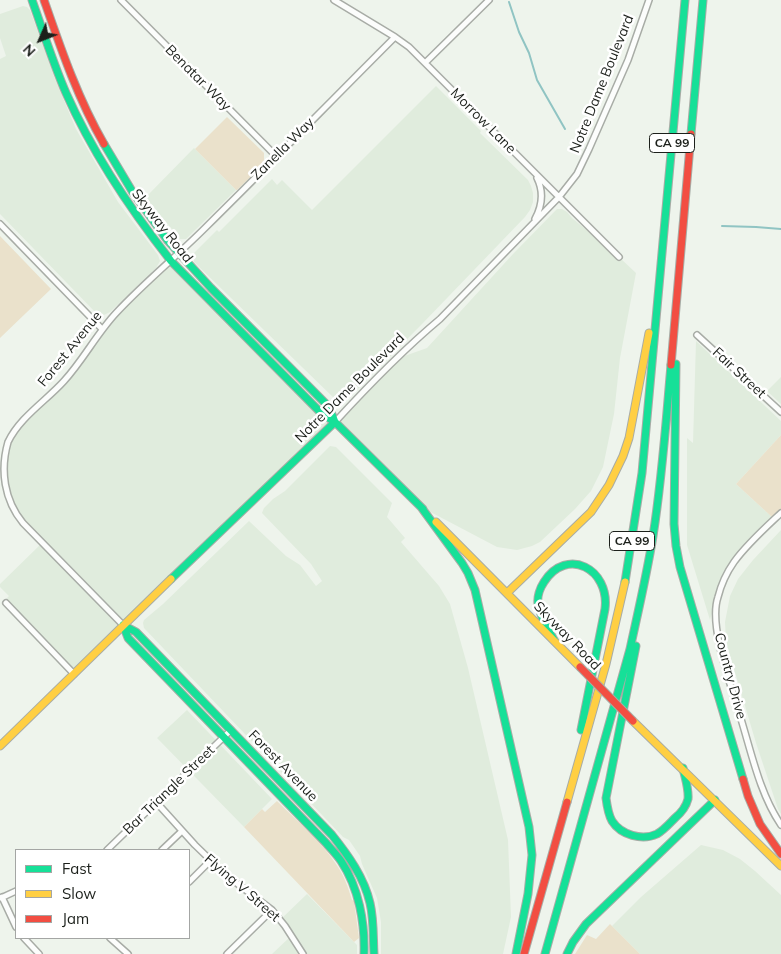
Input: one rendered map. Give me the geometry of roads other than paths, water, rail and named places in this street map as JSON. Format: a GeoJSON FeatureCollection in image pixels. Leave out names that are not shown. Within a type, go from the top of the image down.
{"type":"FeatureCollection","features":[{"type":"Feature","properties":{"kind":"main road","name":"Skyway Road"},"geometry":{"type":"LineString","coordinates":[[32,0],[52,58],[70,102],[87,136],[127,204],[171,261],[322,414],[336,422],[633,721],[781,866]]}},
{"type":"Feature","properties":{"kind":"main road","name":"Skyway Road"},"geometry":{"type":"LineString","coordinates":[[44,0],[65,60],[93,124],[135,195],[168,241],[212,289],[329,407],[336,422]]}},
{"type":"Feature","properties":{"kind":"main road","name":"CA 99"},"geometry":{"type":"LineString","coordinates":[[524,954],[606,664],[623,592],[636,517],[642,472],[685,0]]}},
{"type":"Feature","properties":{"kind":"main road","name":"CA 99"},"geometry":{"type":"LineString","coordinates":[[545,954],[630,649],[656,519],[703,0]]}},
{"type":"Feature","properties":{"kind":"main road"},"geometry":{"type":"LineString","coordinates":[[507,593],[590,512],[617,470],[628,438],[658,286]]}},
{"type":"Feature","properties":{"kind":"main road"},"geometry":{"type":"LineString","coordinates":[[676,309],[679,334],[676,360],[674,517],[676,546],[748,796],[760,824],[781,854]]}},
{"type":"Feature","properties":{"kind":"main road","name":"Notre Dame Boulevard"},"geometry":{"type":"LineString","coordinates":[[0,746],[123,625],[336,422]]}},
{"type":"Feature","properties":{"kind":"main road"},"geometry":{"type":"LineString","coordinates":[[421,507],[462,563],[474,590],[529,827],[532,855],[528,894],[516,954]]}},
{"type":"Feature","properties":{"kind":"main road"},"geometry":{"type":"LineString","coordinates":[[554,640],[538,606],[538,596],[541,587],[551,571],[559,566],[575,564],[585,567],[600,580],[605,595],[600,633],[570,790]]}},
{"type":"Feature","properties":{"kind":"main road"},"geometry":{"type":"LineString","coordinates":[[641,598],[638,635],[606,798],[606,808],[611,820],[618,829],[626,834],[640,838],[653,836],[664,830],[687,803],[688,791],[683,768]]}},
{"type":"Feature","properties":{"kind":"main road","name":"Forest Avenue"},"geometry":{"type":"LineString","coordinates":[[123,625],[136,632],[332,835],[349,855],[366,891],[372,914],[374,954]]}},
{"type":"Feature","properties":{"kind":"main road","name":"Forest Avenue"},"geometry":{"type":"LineString","coordinates":[[123,625],[128,638],[326,843],[340,860],[351,880],[359,902],[364,929],[364,954]]}},
{"type":"Feature","properties":{"kind":"main road"},"geometry":{"type":"LineString","coordinates":[[567,954],[586,924],[715,800]]}},
{"type":"Feature","properties":{"kind":"street","name":"Benatar Way"},"geometry":{"type":"LineString","coordinates":[[121,0],[276,156]]}},
{"type":"Feature","properties":{"kind":"street","name":"Morrow Lane"},"geometry":{"type":"LineString","coordinates":[[334,0],[408,46],[619,257]]}},
{"type":"Feature","properties":{"kind":"street"},"geometry":{"type":"LineString","coordinates":[[425,63],[488,0]]}},
{"type":"Feature","properties":{"kind":"street","name":"Notre Dame Boulevard"},"geometry":{"type":"LineString","coordinates":[[336,422],[559,197],[577,174],[628,60],[649,0]]}},
{"type":"Feature","properties":{"kind":"street","name":"Zanella Way"},"geometry":{"type":"LineString","coordinates":[[171,261],[395,37]]}},
{"type":"Feature","properties":{"kind":"street"},"geometry":{"type":"LineString","coordinates":[[532,224],[540,209],[542,195],[540,183],[535,173]]}},
{"type":"Feature","properties":{"kind":"street"},"geometry":{"type":"LineString","coordinates":[[0,224],[102,329]]}},
{"type":"Feature","properties":{"kind":"street","name":"Forest Avenue"},"geometry":{"type":"LineString","coordinates":[[123,625],[16,515],[5,495],[1,467],[8,443],[18,426],[64,380],[86,353],[102,329],[171,261]]}},
{"type":"Feature","properties":{"kind":"street","name":"Fair Street"},"geometry":{"type":"LineString","coordinates":[[697,335],[781,412]]}},
{"type":"Feature","properties":{"kind":"street","name":"Country Drive"},"geometry":{"type":"LineString","coordinates":[[781,512],[733,563],[717,599],[716,617],[725,665],[760,780],[773,813],[781,825]]}},
{"type":"Feature","properties":{"kind":"street"},"geometry":{"type":"LineString","coordinates":[[6,603],[74,674]]}},
{"type":"Feature","properties":{"kind":"street","name":"Bar Triangle Street"},"geometry":{"type":"LineString","coordinates":[[109,849],[230,730]]}},
{"type":"Feature","properties":{"kind":"street","name":"Flying V Street"},"geometry":{"type":"LineString","coordinates":[[157,802],[182,831],[226,875],[272,910],[285,926],[302,954]]}},
{"type":"Feature","properties":{"kind":"street"},"geometry":{"type":"LineString","coordinates":[[163,849],[182,831]]}},
{"type":"Feature","properties":{"kind":"street"},"geometry":{"type":"LineString","coordinates":[[190,881],[211,860]]}},
{"type":"Feature","properties":{"kind":"street"},"geometry":{"type":"LineString","coordinates":[[15,891],[1,898],[15,925]]}},
{"type":"Feature","properties":{"kind":"street"},"geometry":{"type":"LineString","coordinates":[[227,954],[272,910]]}},
{"type":"Feature","properties":{"kind":"street"},"geometry":{"type":"LineString","coordinates":[[25,939],[39,954]]}},
{"type":"Feature","properties":{"kind":"street"},"geometry":{"type":"LineString","coordinates":[[111,939],[128,954]]}},
{"type":"Feature","properties":{"kind":"waterway"},"geometry":{"type":"LineString","coordinates":[[509,2],[519,32],[529,53],[537,80],[565,129]]}},
{"type":"Feature","properties":{"kind":"waterway"},"geometry":{"type":"LineString","coordinates":[[722,226],[781,229]]}}]}
